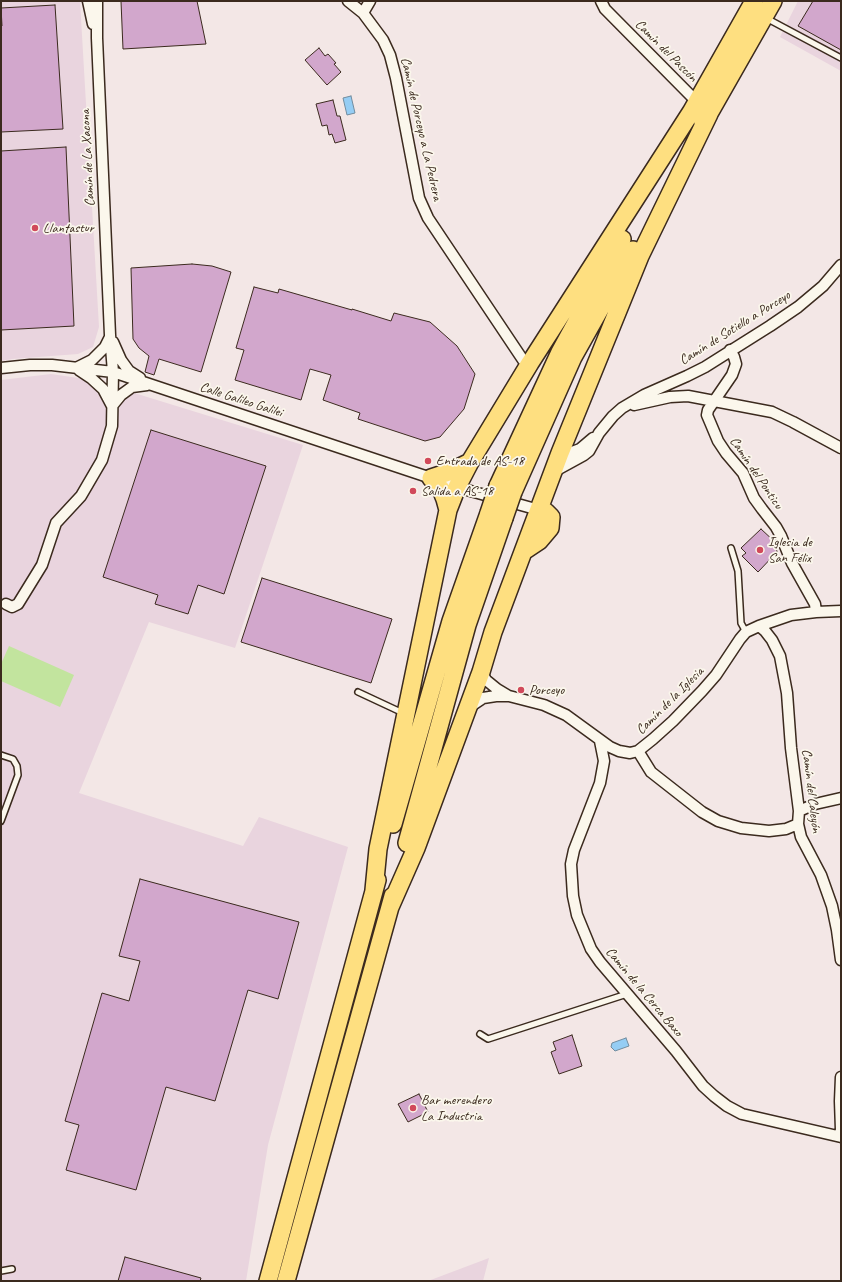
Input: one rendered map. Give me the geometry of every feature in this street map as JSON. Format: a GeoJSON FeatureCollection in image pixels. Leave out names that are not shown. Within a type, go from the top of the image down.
{"type":"FeatureCollection","features":[{"type":"Feature","properties":{"kind":"highway"},"geometry":{"type":"LineString","coordinates":[[268,1281],[374,890],[451,621],[496,515],[560,352],[754,1]]}},
{"type":"Feature","properties":{"kind":"highway"},"geometry":{"type":"LineString","coordinates":[[506,489],[573,357],[773,1]]}},
{"type":"Feature","properties":{"kind":"highway"},"geometry":{"type":"LineString","coordinates":[[374,890],[378,849],[448,510],[462,489],[470,462],[530,363],[696,104]]}},
{"type":"Feature","properties":{"kind":"highway"},"geometry":{"type":"LineString","coordinates":[[390,907],[416,848],[479,681],[481,653],[493,632],[524,551],[538,541],[550,528],[551,517],[546,512],[539,510],[560,453],[640,256],[709,114]]}},
{"type":"Feature","properties":{"kind":"highway"},"geometry":{"type":"LineString","coordinates":[[448,510],[441,489],[431,478],[452,471],[470,462]]}},
{"type":"Feature","properties":{"kind":"highway"},"geometry":{"type":"LineString","coordinates":[[286,1281],[390,907],[496,515]]}},
{"type":"Feature","properties":{"kind":"street"},"geometry":{"type":"LineString","coordinates":[[88,1],[96,38]]}},
{"type":"Feature","properties":{"kind":"street"},"geometry":{"type":"LineString","coordinates":[[96,38],[97,1]]}},
{"type":"Feature","properties":{"kind":"street","name":"Camín de Porceyo a La Pedrera"},"geometry":{"type":"LineString","coordinates":[[348,1],[363,13],[383,40],[390,55],[396,78],[419,198],[428,218],[523,360],[530,363]]}},
{"type":"Feature","properties":{"kind":"street"},"geometry":{"type":"LineString","coordinates":[[363,13],[370,1]]}},
{"type":"Feature","properties":{"kind":"street","name":"Camín del Pascón"},"geometry":{"type":"LineString","coordinates":[[601,1],[605,9],[696,104]]}},
{"type":"Feature","properties":{"kind":"street","name":"Camín de La Xacona"},"geometry":{"type":"LineString","coordinates":[[6,604],[12,607],[18,604],[42,565],[56,523],[81,496],[102,460],[112,426],[113,372],[96,38]]}},
{"type":"Feature","properties":{"kind":"street","name":"Camín de Sotiello a Porceyo"},"geometry":{"type":"LineString","coordinates":[[553,472],[589,451],[599,433],[613,416],[622,408],[705,367],[798,306],[823,286],[841,265]]}},
{"type":"Feature","properties":{"kind":"street"},"geometry":{"type":"LineString","coordinates":[[110,335],[101,352],[92,360],[76,368],[91,378],[103,389],[112,406],[121,395],[132,387],[149,384]]}},
{"type":"Feature","properties":{"kind":"street"},"geometry":{"type":"LineString","coordinates":[[110,335],[121,360],[130,371],[149,384]]}},
{"type":"Feature","properties":{"kind":"street","name":"Camín del Ponticu"},"geometry":{"type":"LineString","coordinates":[[730,350],[736,364],[732,375],[708,410],[707,415],[718,441],[743,473],[754,498],[782,536],[792,563],[815,604],[816,612]]}},
{"type":"Feature","properties":{"kind":"street","name":"Calle Galileo Galilei"},"geometry":{"type":"LineString","coordinates":[[1,368],[30,365],[52,365],[113,372],[462,489],[539,510]]}},
{"type":"Feature","properties":{"kind":"street"},"geometry":{"type":"LineString","coordinates":[[622,408],[670,397],[688,396],[772,412],[841,448]]}},
{"type":"Feature","properties":{"kind":"street","name":"Camín de Sotiello a Porceyo"},"geometry":{"type":"LineString","coordinates":[[560,453],[567,454],[580,449],[599,433]]}},
{"type":"Feature","properties":{"kind":"street","name":"Camín de la Iglesia"},"geometry":{"type":"LineString","coordinates":[[479,681],[486,680],[496,689],[509,696],[544,705],[566,716],[610,747],[619,751],[630,753],[638,751],[673,721],[702,691],[746,632],[791,615],[816,612],[841,612]]}},
{"type":"Feature","properties":{"kind":"street","name":"Camín del Caleyón"},"geometry":{"type":"LineString","coordinates":[[759,626],[772,640],[780,656],[787,693],[791,748],[799,811],[798,824],[801,837],[821,875],[832,906],[841,960]]}},
{"type":"Feature","properties":{"kind":"street","name":"Camín de la Iglesia"},"geometry":{"type":"LineString","coordinates":[[479,681],[496,696],[509,696]]}},
{"type":"Feature","properties":{"kind":"street","name":"Camín de la Cerca Baxo"},"geometry":{"type":"LineString","coordinates":[[600,741],[604,761],[600,784],[574,850],[572,864],[573,896],[580,924],[591,949],[600,962],[703,1086],[727,1106],[742,1114],[840,1136]]}},
{"type":"Feature","properties":{"kind":"street"},"geometry":{"type":"LineString","coordinates":[[638,751],[651,772],[702,812],[718,821],[741,828],[769,831],[786,829],[798,824]]}},
{"type":"Feature","properties":{"kind":"street"},"geometry":{"type":"LineString","coordinates":[[799,811],[815,804],[841,798]]}},
{"type":"Feature","properties":{"kind":"street"},"geometry":{"type":"LineString","coordinates":[[840,1136],[841,1077]]}},
{"type":"Feature","properties":{"kind":"lane"},"geometry":{"type":"LineString","coordinates":[[764,17],[841,58]]}},
{"type":"Feature","properties":{"kind":"lane"},"geometry":{"type":"LineString","coordinates":[[731,548],[738,571],[741,623],[746,632]]}},
{"type":"Feature","properties":{"kind":"lane"},"geometry":{"type":"LineString","coordinates":[[358,692],[406,715]]}},
{"type":"Feature","properties":{"kind":"lane"},"geometry":{"type":"LineString","coordinates":[[1,755],[12,759],[17,766],[18,775],[1,821]]}},
{"type":"Feature","properties":{"kind":"lane"},"geometry":{"type":"LineString","coordinates":[[480,1034],[488,1039],[627,994]]}},
{"type":"Feature","properties":{"kind":"lane"},"geometry":{"type":"LineString","coordinates":[[1,1272],[12,1269]]}},
{"type":"Feature","properties":{"kind":"shaded area"},"geometry":{"type":"Polygon","coordinates":[[[1,1],[80,1],[99,327],[93,347],[78,354],[1,361],[1,1]]]}},
{"type":"Feature","properties":{"kind":"shaded area"},"geometry":{"type":"Polygon","coordinates":[[[798,1],[841,1],[841,71],[780,37],[798,1]]]}},
{"type":"Feature","properties":{"kind":"shaded area"},"geometry":{"type":"Polygon","coordinates":[[[51,374],[92,380],[303,445],[235,648],[149,622],[79,793],[243,846],[259,817],[348,847],[268,1145],[246,1281],[1,1281],[1,380],[51,374]]]}},
{"type":"Feature","properties":{"kind":"shaded area"},"geometry":{"type":"Polygon","coordinates":[[[489,1258],[483,1281],[428,1281],[489,1258]]]}},
{"type":"Feature","properties":{"kind":"green space"},"geometry":{"type":"Polygon","coordinates":[[[9,646],[74,675],[60,707],[1,681],[1,664],[9,646]]]}},
{"type":"Feature","properties":{"kind":"water"},"geometry":{"type":"Polygon","coordinates":[[[351,96],[355,113],[347,115],[343,98],[351,96]]]}},
{"type":"Feature","properties":{"kind":"water"},"geometry":{"type":"Polygon","coordinates":[[[626,1038],[629,1046],[615,1051],[611,1047],[612,1043],[626,1038]]]}},
{"type":"Feature","properties":{"kind":"building"},"geometry":{"type":"Polygon","coordinates":[[[121,1],[197,1],[206,44],[123,49],[121,1]]]}},
{"type":"Feature","properties":{"kind":"building"},"geometry":{"type":"Polygon","coordinates":[[[813,1],[841,1],[841,50],[798,26],[813,1]]]}},
{"type":"Feature","properties":{"kind":"building"},"geometry":{"type":"Polygon","coordinates":[[[55,5],[63,129],[1,132],[1,8],[55,5]]]}},
{"type":"Feature","properties":{"kind":"building"},"geometry":{"type":"Polygon","coordinates":[[[319,48],[325,56],[328,54],[336,63],[334,64],[341,72],[327,85],[305,60],[319,48]]]}},
{"type":"Feature","properties":{"kind":"building"},"geometry":{"type":"Polygon","coordinates":[[[333,100],[337,116],[340,116],[346,140],[335,143],[332,134],[329,135],[327,125],[322,126],[316,104],[333,100]]]}},
{"type":"Feature","properties":{"kind":"building"},"geometry":{"type":"Polygon","coordinates":[[[66,147],[74,326],[1,330],[1,151],[66,147]]]}},
{"type":"Feature","properties":{"kind":"building"},"geometry":{"type":"Polygon","coordinates":[[[192,264],[212,266],[231,272],[201,372],[159,359],[154,375],[145,372],[149,356],[139,348],[133,339],[131,268],[192,264]]]}},
{"type":"Feature","properties":{"kind":"building"},"geometry":{"type":"Polygon","coordinates":[[[254,287],[278,293],[279,289],[391,321],[394,313],[430,322],[457,346],[475,374],[464,409],[440,437],[425,441],[358,419],[360,413],[323,400],[331,375],[310,369],[301,400],[235,380],[244,350],[236,348],[254,287]]]}},
{"type":"Feature","properties":{"kind":"building"},"geometry":{"type":"Polygon","coordinates":[[[151,430],[266,466],[224,594],[198,585],[188,614],[155,604],[158,595],[103,577],[151,430]]]}},
{"type":"Feature","properties":{"kind":"building","name":"Iglesia de San Félix"},"geometry":{"type":"Polygon","coordinates":[[[761,529],[775,542],[777,552],[758,572],[742,556],[746,553],[741,548],[761,529]]]}},
{"type":"Feature","properties":{"kind":"building"},"geometry":{"type":"Polygon","coordinates":[[[262,578],[392,619],[371,683],[241,642],[262,578]]]}},
{"type":"Feature","properties":{"kind":"building"},"geometry":{"type":"Polygon","coordinates":[[[140,879],[299,922],[278,999],[248,990],[215,1101],[166,1087],[136,1190],[66,1170],[79,1125],[65,1121],[102,993],[129,1001],[140,961],[119,956],[140,879]]]}},
{"type":"Feature","properties":{"kind":"building"},"geometry":{"type":"Polygon","coordinates":[[[572,1035],[582,1066],[559,1074],[551,1052],[556,1050],[553,1042],[572,1035]]]}},
{"type":"Feature","properties":{"kind":"building","name":"Bar merendero La Industria"},"geometry":{"type":"Polygon","coordinates":[[[419,1094],[428,1112],[408,1122],[398,1104],[419,1094]]]}},
{"type":"Feature","properties":{"kind":"building"},"geometry":{"type":"Polygon","coordinates":[[[125,1257],[201,1278],[200,1281],[118,1281],[125,1257]]]}},
{"type":"Feature","properties":{"kind":"place","name":"Llantastur"},"geometry":{"type":"Point","coordinates":[35,228]}},
{"type":"Feature","properties":{"kind":"place","name":"Entrada de AS-18"},"geometry":{"type":"Point","coordinates":[428,461]}},
{"type":"Feature","properties":{"kind":"place","name":"Salida a AS-18"},"geometry":{"type":"Point","coordinates":[413,491]}},
{"type":"Feature","properties":{"kind":"place","name":"Iglesia de San Félix"},"geometry":{"type":"Point","coordinates":[760,550]}},
{"type":"Feature","properties":{"kind":"place","name":"Porceyo"},"geometry":{"type":"Point","coordinates":[521,690]}},
{"type":"Feature","properties":{"kind":"place","name":"Bar merendero La Industria"},"geometry":{"type":"Point","coordinates":[413,1108]}}]}
